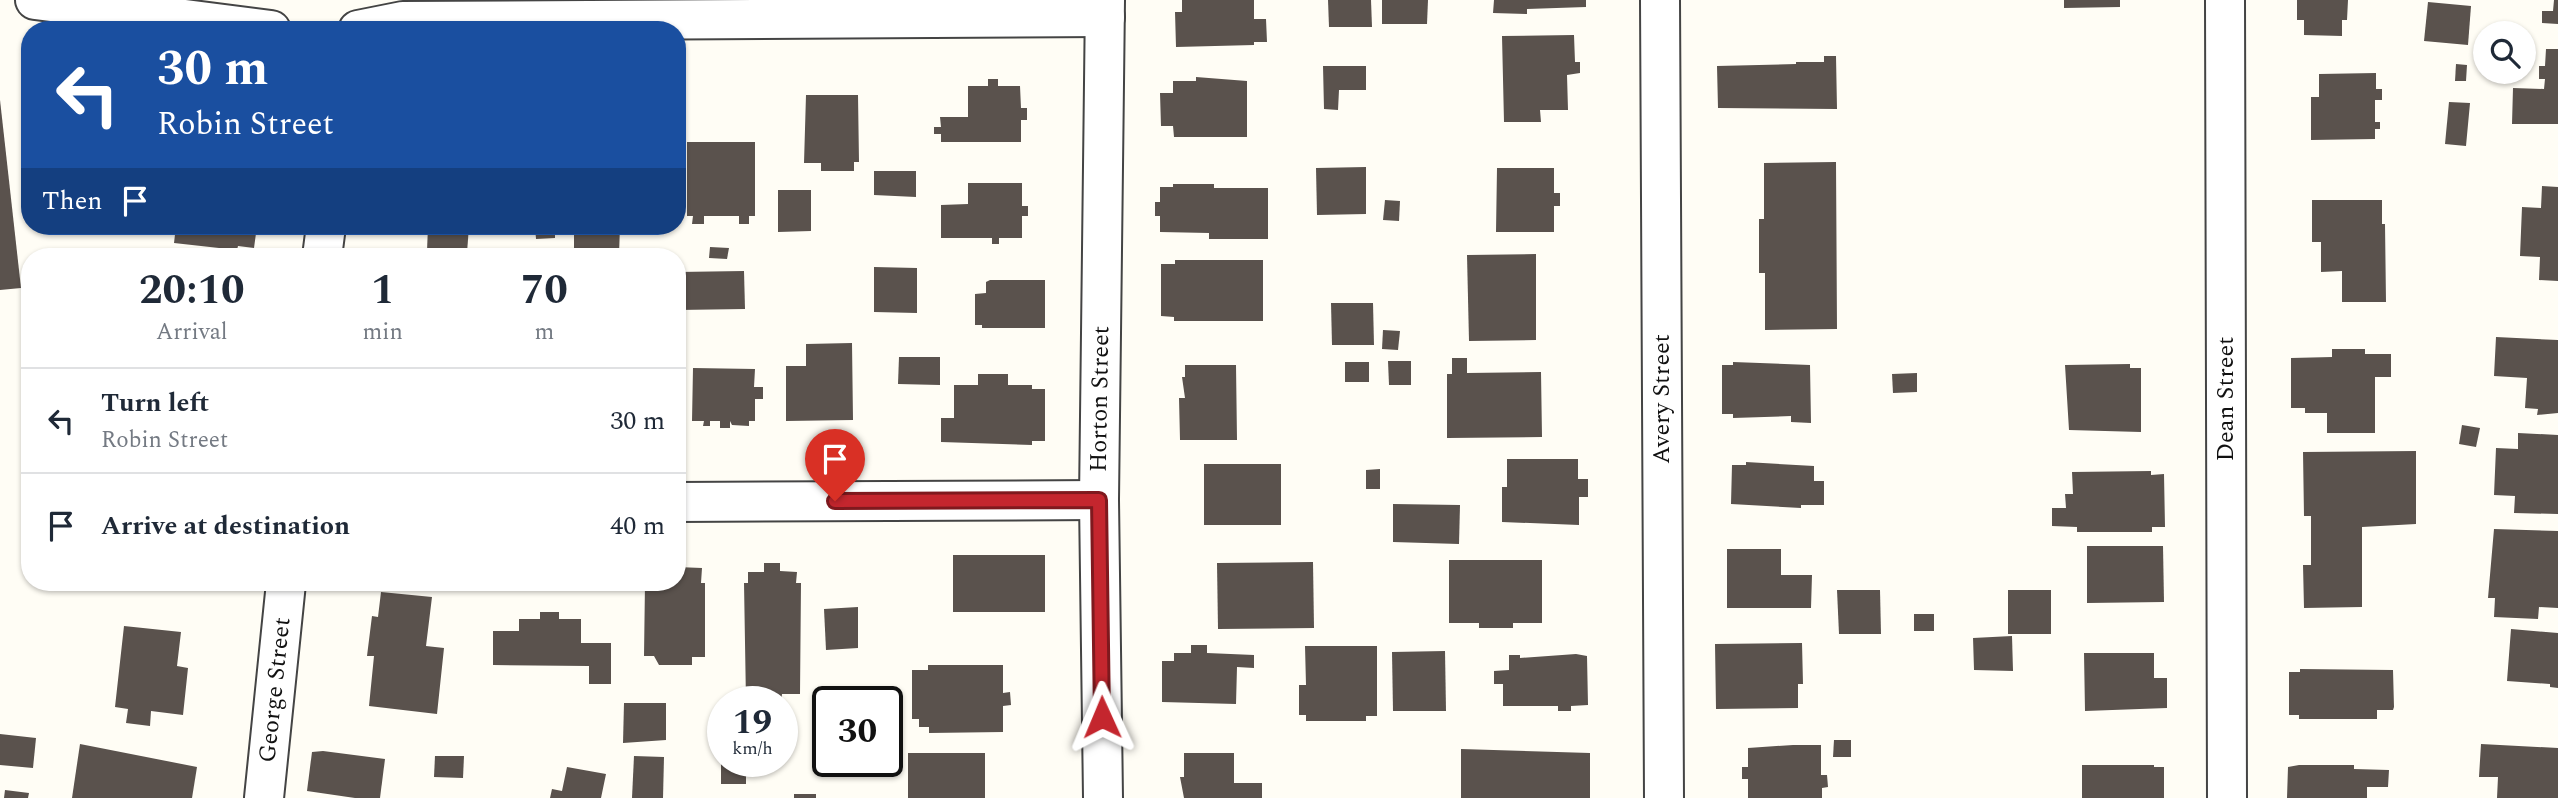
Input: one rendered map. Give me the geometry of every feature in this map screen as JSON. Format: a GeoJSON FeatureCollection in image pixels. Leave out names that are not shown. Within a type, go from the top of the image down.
{"type":"FeatureCollection","features":[{"type":"Feature","properties":{"kind":"street"},"geometry":{"type":"LineString","coordinates":[[35,0],[200,21]]}},
{"type":"Feature","properties":{"kind":"street"},"geometry":{"type":"LineString","coordinates":[[349,21],[351,0]]}},
{"type":"Feature","properties":{"kind":"street","name":"Avery Street"},"geometry":{"type":"LineString","coordinates":[[1660,0],[1664,798]]}},
{"type":"Feature","properties":{"kind":"street","name":"Dean Street"},"geometry":{"type":"LineString","coordinates":[[2225,0],[2227,798]]}},
{"type":"Feature","properties":{"kind":"street"},"geometry":{"type":"LineString","coordinates":[[403,21],[1105,8]]}},
{"type":"Feature","properties":{"kind":"street","name":"Horton Street"},"geometry":{"type":"LineString","coordinates":[[1103,798],[1099,500],[1105,8]]}},
{"type":"Feature","properties":{"kind":"street"},"geometry":{"type":"LineString","coordinates":[[686,502],[1099,500]]}},
{"type":"Feature","properties":{"kind":"street","name":"George Street"},"geometry":{"type":"LineString","coordinates":[[264,798],[285,591]]}},
{"type":"Feature","properties":{"kind":"building"},"geometry":{"type":"Polygon","coordinates":[[[1182,0],[1254,0],[1254,19],[1266,19],[1267,42],[1254,42],[1254,45],[1176,47],[1175,12],[1182,12],[1182,0]]]}},
{"type":"Feature","properties":{"kind":"building"},"geometry":{"type":"Polygon","coordinates":[[[1328,0],[1371,0],[1372,27],[1329,27],[1328,0]]]}},
{"type":"Feature","properties":{"kind":"building"},"geometry":{"type":"Polygon","coordinates":[[[1382,0],[1428,0],[1427,24],[1382,24],[1382,0]]]}},
{"type":"Feature","properties":{"kind":"building"},"geometry":{"type":"Polygon","coordinates":[[[1494,0],[1586,0],[1586,7],[1527,9],[1527,14],[1493,13],[1494,0]]]}},
{"type":"Feature","properties":{"kind":"building"},"geometry":{"type":"Polygon","coordinates":[[[2064,0],[2120,0],[2120,7],[2064,8],[2064,0]]]}},
{"type":"Feature","properties":{"kind":"building"},"geometry":{"type":"Polygon","coordinates":[[[2297,0],[2348,0],[2347,20],[2342,20],[2342,36],[2304,35],[2304,20],[2297,20],[2297,0]]]}},
{"type":"Feature","properties":{"kind":"building"},"geometry":{"type":"Polygon","coordinates":[[[2554,0],[2558,0],[2558,24],[2542,23],[2542,11],[2553,11],[2554,0]]]}},
{"type":"Feature","properties":{"kind":"building"},"geometry":{"type":"Polygon","coordinates":[[[2428,2],[2471,6],[2468,45],[2424,41],[2428,2]]]}},
{"type":"Feature","properties":{"kind":"building"},"geometry":{"type":"Polygon","coordinates":[[[1574,35],[1575,62],[1580,62],[1580,73],[1567,75],[1568,110],[1540,110],[1541,122],[1504,122],[1502,36],[1574,35]]]}},
{"type":"Feature","properties":{"kind":"building"},"geometry":{"type":"Polygon","coordinates":[[[2546,49],[2558,49],[2558,124],[2512,124],[2513,88],[2544,89],[2545,79],[2539,79],[2539,66],[2545,66],[2546,49]]]}},
{"type":"Feature","properties":{"kind":"building"},"geometry":{"type":"Polygon","coordinates":[[[1824,56],[1836,56],[1837,109],[1718,108],[1717,66],[1824,62],[1824,56]]]}},
{"type":"Feature","properties":{"kind":"building"},"geometry":{"type":"Polygon","coordinates":[[[2456,64],[2467,65],[2466,81],[2455,81],[2456,64]]]}},
{"type":"Feature","properties":{"kind":"building"},"geometry":{"type":"Polygon","coordinates":[[[1323,66],[1366,66],[1366,90],[1339,90],[1338,110],[1324,109],[1323,66]]]}},
{"type":"Feature","properties":{"kind":"building"},"geometry":{"type":"Polygon","coordinates":[[[2376,73],[2376,89],[2382,89],[2382,100],[2375,100],[2375,122],[2380,122],[2380,129],[2375,129],[2375,139],[2311,140],[2311,97],[2319,97],[2319,74],[2376,73]]]}},
{"type":"Feature","properties":{"kind":"building"},"geometry":{"type":"Polygon","coordinates":[[[1196,77],[1247,81],[1247,137],[1174,137],[1173,126],[1161,126],[1160,93],[1173,93],[1173,81],[1196,81],[1196,77]]]}},
{"type":"Feature","properties":{"kind":"building"},"geometry":{"type":"Polygon","coordinates":[[[988,79],[998,79],[998,86],[1020,86],[1021,108],[1027,108],[1027,120],[1021,120],[1021,142],[941,142],[941,134],[934,134],[934,127],[941,127],[940,117],[968,117],[968,86],[988,86],[988,79]]]}},
{"type":"Feature","properties":{"kind":"building"},"geometry":{"type":"Polygon","coordinates":[[[806,95],[858,95],[859,162],[854,162],[854,171],[821,171],[821,163],[804,163],[806,95]]]}},
{"type":"Feature","properties":{"kind":"building"},"geometry":{"type":"Polygon","coordinates":[[[0,100],[21,288],[0,290],[0,100]]]}},
{"type":"Feature","properties":{"kind":"building"},"geometry":{"type":"Polygon","coordinates":[[[2449,102],[2470,103],[2466,146],[2445,144],[2449,102]]]}},
{"type":"Feature","properties":{"kind":"building"},"geometry":{"type":"Polygon","coordinates":[[[687,142],[755,142],[755,216],[749,216],[749,224],[739,224],[739,216],[704,216],[704,224],[692,224],[693,216],[687,216],[687,142]]]}},
{"type":"Feature","properties":{"kind":"building"},"geometry":{"type":"Polygon","coordinates":[[[1836,162],[1837,329],[1765,330],[1765,273],[1759,273],[1759,219],[1764,219],[1764,163],[1836,162]]]}},
{"type":"Feature","properties":{"kind":"building"},"geometry":{"type":"Polygon","coordinates":[[[1366,167],[1366,214],[1317,215],[1316,168],[1366,167]]]}},
{"type":"Feature","properties":{"kind":"building"},"geometry":{"type":"Polygon","coordinates":[[[1497,168],[1554,168],[1554,193],[1560,193],[1560,206],[1554,206],[1554,232],[1496,232],[1497,168]]]}},
{"type":"Feature","properties":{"kind":"building"},"geometry":{"type":"Polygon","coordinates":[[[874,171],[916,171],[916,197],[874,195],[874,171]]]}},
{"type":"Feature","properties":{"kind":"building"},"geometry":{"type":"Polygon","coordinates":[[[968,183],[1022,183],[1022,206],[1028,206],[1028,216],[1022,216],[1022,238],[999,238],[999,244],[992,244],[992,238],[941,238],[941,205],[968,204],[968,183]]]}},
{"type":"Feature","properties":{"kind":"building"},"geometry":{"type":"Polygon","coordinates":[[[1173,184],[1214,184],[1214,188],[1268,188],[1268,239],[1209,239],[1209,233],[1160,232],[1160,216],[1155,216],[1155,202],[1160,202],[1160,187],[1173,187],[1173,184]]]}},
{"type":"Feature","properties":{"kind":"building"},"geometry":{"type":"Polygon","coordinates":[[[2542,186],[2558,187],[2558,281],[2539,280],[2540,257],[2520,256],[2522,207],[2541,208],[2542,186]]]}},
{"type":"Feature","properties":{"kind":"building"},"geometry":{"type":"Polygon","coordinates":[[[778,190],[811,190],[811,231],[778,232],[778,190]]]}},
{"type":"Feature","properties":{"kind":"building"},"geometry":{"type":"Polygon","coordinates":[[[1385,200],[1400,201],[1399,221],[1383,220],[1385,200]]]}},
{"type":"Feature","properties":{"kind":"building"},"geometry":{"type":"Polygon","coordinates":[[[2312,200],[2382,200],[2386,302],[2342,302],[2342,271],[2321,272],[2321,242],[2312,242],[2312,200]]]}},
{"type":"Feature","properties":{"kind":"building"},"geometry":{"type":"Polygon","coordinates":[[[175,235],[256,235],[254,248],[219,248],[174,243],[175,235]]]}},
{"type":"Feature","properties":{"kind":"building"},"geometry":{"type":"Polygon","coordinates":[[[428,235],[468,235],[467,248],[427,248],[428,235]]]}},
{"type":"Feature","properties":{"kind":"building"},"geometry":{"type":"Polygon","coordinates":[[[536,235],[555,235],[555,238],[536,239],[536,235]]]}},
{"type":"Feature","properties":{"kind":"building"},"geometry":{"type":"Polygon","coordinates":[[[574,235],[620,235],[619,248],[574,248],[574,235]]]}},
{"type":"Feature","properties":{"kind":"building"},"geometry":{"type":"Polygon","coordinates":[[[710,247],[729,248],[727,259],[709,258],[710,247]]]}},
{"type":"Feature","properties":{"kind":"building"},"geometry":{"type":"Polygon","coordinates":[[[1536,254],[1536,340],[1469,341],[1467,255],[1536,254]]]}},
{"type":"Feature","properties":{"kind":"building"},"geometry":{"type":"Polygon","coordinates":[[[1175,260],[1263,260],[1263,321],[1174,321],[1174,317],[1161,316],[1161,264],[1175,264],[1175,260]]]}},
{"type":"Feature","properties":{"kind":"building"},"geometry":{"type":"Polygon","coordinates":[[[874,267],[917,268],[917,313],[874,312],[874,267]]]}},
{"type":"Feature","properties":{"kind":"building"},"geometry":{"type":"Polygon","coordinates":[[[744,271],[745,309],[686,310],[686,272],[744,271]]]}},
{"type":"Feature","properties":{"kind":"building"},"geometry":{"type":"Polygon","coordinates":[[[1045,280],[1045,328],[982,328],[982,325],[975,325],[975,294],[986,293],[986,282],[1045,280]]]}},
{"type":"Feature","properties":{"kind":"building"},"geometry":{"type":"Polygon","coordinates":[[[1331,303],[1373,303],[1374,345],[1332,345],[1331,303]]]}},
{"type":"Feature","properties":{"kind":"building"},"geometry":{"type":"Polygon","coordinates":[[[1383,330],[1400,331],[1398,350],[1382,349],[1383,330]]]}},
{"type":"Feature","properties":{"kind":"building"},"geometry":{"type":"Polygon","coordinates":[[[2496,337],[2558,340],[2558,413],[2537,415],[2538,409],[2525,408],[2527,378],[2494,376],[2496,337]]]}},
{"type":"Feature","properties":{"kind":"building"},"geometry":{"type":"Polygon","coordinates":[[[852,343],[853,420],[786,421],[786,366],[806,366],[806,344],[852,343]]]}},
{"type":"Feature","properties":{"kind":"building"},"geometry":{"type":"Polygon","coordinates":[[[2332,349],[2365,349],[2365,354],[2391,354],[2391,377],[2375,377],[2375,433],[2327,433],[2327,413],[2305,413],[2305,408],[2291,408],[2291,358],[2332,357],[2332,349]]]}},
{"type":"Feature","properties":{"kind":"building"},"geometry":{"type":"Polygon","coordinates":[[[899,357],[940,357],[940,385],[898,384],[899,357]]]}},
{"type":"Feature","properties":{"kind":"building"},"geometry":{"type":"Polygon","coordinates":[[[1452,358],[1467,358],[1467,373],[1541,372],[1542,437],[1447,438],[1447,374],[1452,374],[1452,358]]]}},
{"type":"Feature","properties":{"kind":"building"},"geometry":{"type":"Polygon","coordinates":[[[1388,361],[1411,361],[1411,385],[1389,385],[1388,361]]]}},
{"type":"Feature","properties":{"kind":"building"},"geometry":{"type":"Polygon","coordinates":[[[1345,362],[1369,362],[1369,382],[1345,382],[1345,362]]]}},
{"type":"Feature","properties":{"kind":"building"},"geometry":{"type":"Polygon","coordinates":[[[1733,362],[1810,365],[1811,423],[1791,422],[1791,416],[1733,418],[1733,414],[1722,414],[1722,365],[1733,365],[1733,362]]]}},
{"type":"Feature","properties":{"kind":"building"},"geometry":{"type":"Polygon","coordinates":[[[2130,364],[2130,368],[2141,368],[2141,432],[2069,430],[2065,365],[2130,364]]]}},
{"type":"Feature","properties":{"kind":"building"},"geometry":{"type":"Polygon","coordinates":[[[1185,365],[1236,365],[1237,440],[1180,440],[1179,398],[1185,398],[1182,377],[1185,377],[1185,365]]]}},
{"type":"Feature","properties":{"kind":"building"},"geometry":{"type":"Polygon","coordinates":[[[693,368],[755,369],[754,387],[763,387],[763,399],[755,399],[755,421],[749,421],[749,426],[732,425],[730,421],[730,428],[720,428],[720,421],[710,421],[710,426],[703,426],[704,421],[692,421],[693,368]]]}},
{"type":"Feature","properties":{"kind":"building"},"geometry":{"type":"Polygon","coordinates":[[[1917,373],[1917,392],[1893,393],[1892,374],[1917,373]]]}},
{"type":"Feature","properties":{"kind":"building"},"geometry":{"type":"Polygon","coordinates":[[[978,374],[1008,374],[1008,385],[1032,385],[1032,389],[1045,389],[1045,441],[1032,441],[1032,445],[941,442],[941,418],[954,418],[954,385],[978,385],[978,374]]]}},
{"type":"Feature","properties":{"kind":"building"},"geometry":{"type":"Polygon","coordinates":[[[2462,425],[2480,428],[2476,447],[2459,444],[2462,425]]]}},
{"type":"Feature","properties":{"kind":"building"},"geometry":{"type":"Polygon","coordinates":[[[2518,433],[2558,435],[2558,514],[2514,513],[2515,496],[2494,495],[2496,448],[2518,449],[2518,433]]]}},
{"type":"Feature","properties":{"kind":"building"},"geometry":{"type":"Polygon","coordinates":[[[2416,451],[2416,524],[2362,527],[2362,607],[2304,608],[2303,565],[2311,565],[2311,516],[2304,516],[2303,452],[2416,451]]]}},
{"type":"Feature","properties":{"kind":"building"},"geometry":{"type":"Polygon","coordinates":[[[1507,459],[1578,459],[1578,479],[1588,479],[1588,497],[1579,497],[1579,525],[1502,522],[1502,487],[1507,487],[1507,459]]]}},
{"type":"Feature","properties":{"kind":"building"},"geometry":{"type":"Polygon","coordinates":[[[1746,462],[1814,466],[1814,481],[1824,481],[1824,505],[1801,505],[1801,508],[1731,504],[1732,465],[1746,465],[1746,462]]]}},
{"type":"Feature","properties":{"kind":"building"},"geometry":{"type":"Polygon","coordinates":[[[1204,464],[1281,464],[1281,525],[1204,525],[1204,464]]]}},
{"type":"Feature","properties":{"kind":"building"},"geometry":{"type":"Polygon","coordinates":[[[1380,469],[1380,489],[1366,489],[1366,470],[1380,469]]]}},
{"type":"Feature","properties":{"kind":"building"},"geometry":{"type":"Polygon","coordinates":[[[2151,471],[2151,475],[2164,474],[2165,527],[2152,527],[2152,532],[2077,532],[2077,527],[2052,526],[2052,508],[2066,508],[2065,494],[2073,494],[2072,472],[2151,471]]]}},
{"type":"Feature","properties":{"kind":"building"},"geometry":{"type":"Polygon","coordinates":[[[1393,504],[1460,505],[1459,544],[1393,542],[1393,504]]]}},
{"type":"Feature","properties":{"kind":"building"},"geometry":{"type":"Polygon","coordinates":[[[2494,529],[2558,531],[2558,608],[2539,607],[2538,619],[2494,617],[2495,598],[2488,598],[2494,529]]]}},
{"type":"Feature","properties":{"kind":"building"},"geometry":{"type":"Polygon","coordinates":[[[2087,546],[2163,546],[2164,602],[2087,603],[2087,546]]]}},
{"type":"Feature","properties":{"kind":"building"},"geometry":{"type":"Polygon","coordinates":[[[1727,549],[1781,549],[1781,575],[1812,575],[1811,608],[1727,608],[1727,549]]]}},
{"type":"Feature","properties":{"kind":"building"},"geometry":{"type":"Polygon","coordinates":[[[953,555],[1045,555],[1045,612],[953,612],[953,555]]]}},
{"type":"Feature","properties":{"kind":"building"},"geometry":{"type":"Polygon","coordinates":[[[1449,560],[1542,560],[1542,623],[1513,623],[1513,628],[1479,628],[1479,623],[1449,623],[1449,560]]]}},
{"type":"Feature","properties":{"kind":"building"},"geometry":{"type":"Polygon","coordinates":[[[1313,562],[1314,628],[1218,629],[1217,563],[1313,562]]]}},
{"type":"Feature","properties":{"kind":"building"},"geometry":{"type":"Polygon","coordinates":[[[764,563],[780,563],[780,571],[797,572],[796,583],[801,583],[800,694],[798,686],[746,686],[744,583],[748,583],[748,572],[764,572],[764,563]]]}},
{"type":"Feature","properties":{"kind":"building"},"geometry":{"type":"Polygon","coordinates":[[[686,567],[702,568],[701,583],[705,583],[705,657],[692,657],[692,665],[659,665],[654,656],[644,656],[645,591],[686,591],[686,567]]]}},
{"type":"Feature","properties":{"kind":"building"},"geometry":{"type":"Polygon","coordinates":[[[1837,590],[1880,590],[1881,634],[1839,634],[1837,590]]]}},
{"type":"Feature","properties":{"kind":"building"},"geometry":{"type":"Polygon","coordinates":[[[2008,590],[2051,590],[2051,634],[2008,634],[2008,590]]]}},
{"type":"Feature","properties":{"kind":"building"},"geometry":{"type":"Polygon","coordinates":[[[381,592],[432,597],[426,646],[444,648],[437,714],[369,706],[374,656],[367,656],[372,616],[378,617],[381,592]]]}},
{"type":"Feature","properties":{"kind":"building"},"geometry":{"type":"Polygon","coordinates":[[[858,607],[858,648],[826,650],[824,609],[858,607]]]}},
{"type":"Feature","properties":{"kind":"building"},"geometry":{"type":"Polygon","coordinates":[[[540,612],[559,612],[559,619],[581,619],[581,643],[611,643],[611,684],[589,684],[589,666],[493,665],[493,631],[519,631],[519,619],[540,619],[540,612]]]}},
{"type":"Feature","properties":{"kind":"building"},"geometry":{"type":"Polygon","coordinates":[[[1914,614],[1934,614],[1934,631],[1914,631],[1914,614]]]}},
{"type":"Feature","properties":{"kind":"building"},"geometry":{"type":"Polygon","coordinates":[[[124,626],[181,632],[177,666],[188,668],[183,715],[151,711],[150,726],[126,723],[128,709],[115,707],[124,626]]]}},
{"type":"Feature","properties":{"kind":"building"},"geometry":{"type":"Polygon","coordinates":[[[2511,629],[2558,633],[2558,688],[2550,687],[2550,684],[2507,681],[2511,629]]]}},
{"type":"Feature","properties":{"kind":"building"},"geometry":{"type":"Polygon","coordinates":[[[2012,636],[2013,671],[1974,670],[1973,638],[2012,636]]]}},
{"type":"Feature","properties":{"kind":"building"},"geometry":{"type":"Polygon","coordinates":[[[1802,643],[1803,684],[1798,684],[1798,708],[1716,709],[1715,644],[1802,643]]]}},
{"type":"Feature","properties":{"kind":"building"},"geometry":{"type":"Polygon","coordinates":[[[1191,645],[1207,645],[1207,653],[1254,655],[1254,668],[1237,667],[1236,704],[1162,702],[1162,661],[1174,661],[1174,653],[1191,653],[1191,645]]]}},
{"type":"Feature","properties":{"kind":"building"},"geometry":{"type":"Polygon","coordinates":[[[1305,646],[1377,646],[1377,716],[1366,716],[1366,721],[1306,721],[1306,715],[1299,715],[1299,685],[1306,685],[1305,646]]]}},
{"type":"Feature","properties":{"kind":"building"},"geometry":{"type":"Polygon","coordinates":[[[1445,651],[1446,711],[1393,711],[1392,652],[1445,651]]]}},
{"type":"Feature","properties":{"kind":"building"},"geometry":{"type":"Polygon","coordinates":[[[2084,653],[2154,653],[2154,678],[2167,678],[2167,708],[2085,711],[2084,653]]]}},
{"type":"Feature","properties":{"kind":"building"},"geometry":{"type":"Polygon","coordinates":[[[1576,654],[1587,656],[1588,705],[1571,706],[1571,711],[1558,711],[1558,706],[1503,706],[1503,684],[1494,684],[1494,671],[1509,670],[1509,655],[1520,655],[1520,658],[1576,654]]]}},
{"type":"Feature","properties":{"kind":"building"},"geometry":{"type":"Polygon","coordinates":[[[928,665],[1003,665],[1003,693],[1010,692],[1011,705],[1003,706],[1003,732],[929,733],[929,727],[919,727],[919,719],[912,719],[912,670],[928,670],[928,665]]]}},
{"type":"Feature","properties":{"kind":"building"},"geometry":{"type":"Polygon","coordinates":[[[2300,669],[2393,670],[2393,710],[2377,710],[2377,719],[2299,719],[2299,715],[2289,715],[2289,672],[2300,672],[2300,669]]]}},
{"type":"Feature","properties":{"kind":"building"},"geometry":{"type":"Polygon","coordinates":[[[624,703],[666,703],[666,740],[623,743],[624,703]]]}},
{"type":"Feature","properties":{"kind":"building"},"geometry":{"type":"Polygon","coordinates":[[[0,734],[36,738],[33,768],[0,765],[0,734]]]}},
{"type":"Feature","properties":{"kind":"building"},"geometry":{"type":"Polygon","coordinates":[[[1834,740],[1851,740],[1851,757],[1833,757],[1834,740]]]}},
{"type":"Feature","properties":{"kind":"building"},"geometry":{"type":"Polygon","coordinates":[[[80,744],[197,767],[192,798],[72,798],[80,744]]]}},
{"type":"Feature","properties":{"kind":"building"},"geometry":{"type":"Polygon","coordinates":[[[2481,744],[2558,748],[2558,798],[2497,798],[2498,777],[2479,777],[2481,744]]]}},
{"type":"Feature","properties":{"kind":"building"},"geometry":{"type":"Polygon","coordinates":[[[1821,745],[1821,775],[1827,775],[1828,787],[1822,788],[1822,798],[1748,798],[1748,779],[1742,779],[1742,767],[1748,767],[1748,748],[1821,745]]]}},
{"type":"Feature","properties":{"kind":"building"},"geometry":{"type":"Polygon","coordinates":[[[1461,749],[1590,753],[1590,798],[1461,798],[1461,749]]]}},
{"type":"Feature","properties":{"kind":"building"},"geometry":{"type":"Polygon","coordinates":[[[312,752],[385,759],[380,798],[355,798],[307,791],[312,752]]]}},
{"type":"Feature","properties":{"kind":"building"},"geometry":{"type":"Polygon","coordinates":[[[908,753],[985,753],[985,798],[908,798],[908,753]]]}},
{"type":"Feature","properties":{"kind":"building"},"geometry":{"type":"Polygon","coordinates":[[[1184,753],[1234,753],[1234,783],[1262,783],[1262,798],[1184,798],[1180,777],[1184,777],[1184,753]]]}},
{"type":"Feature","properties":{"kind":"building"},"geometry":{"type":"Polygon","coordinates":[[[435,756],[464,756],[463,778],[434,777],[435,756]]]}},
{"type":"Feature","properties":{"kind":"building"},"geometry":{"type":"Polygon","coordinates":[[[634,756],[664,757],[663,798],[632,798],[634,756]]]}},
{"type":"Feature","properties":{"kind":"building"},"geometry":{"type":"Polygon","coordinates":[[[2082,765],[2164,767],[2164,798],[2082,798],[2082,765]]]}},
{"type":"Feature","properties":{"kind":"building"},"geometry":{"type":"Polygon","coordinates":[[[2354,765],[2354,769],[2389,770],[2388,787],[2367,787],[2367,798],[2287,798],[2288,767],[2354,765]]]}},
{"type":"Feature","properties":{"kind":"building"},"geometry":{"type":"Polygon","coordinates":[[[567,767],[606,774],[601,798],[550,798],[552,789],[562,791],[567,767]]]}},
{"type":"Feature","properties":{"kind":"building"},"geometry":{"type":"Polygon","coordinates":[[[721,777],[746,777],[746,784],[721,784],[721,777]]]}},
{"type":"Feature","properties":{"kind":"building"},"geometry":{"type":"Polygon","coordinates":[[[5,790],[29,793],[28,798],[4,798],[5,790]]]}},
{"type":"Feature","properties":{"kind":"building"},"geometry":{"type":"Polygon","coordinates":[[[794,794],[816,794],[816,798],[794,798],[794,794]]]}},
{"type":"Feature","properties":{"kind":"route"},"geometry":{"type":"LineString","coordinates":[[835,501],[1099,500],[1102,717]]}}]}
